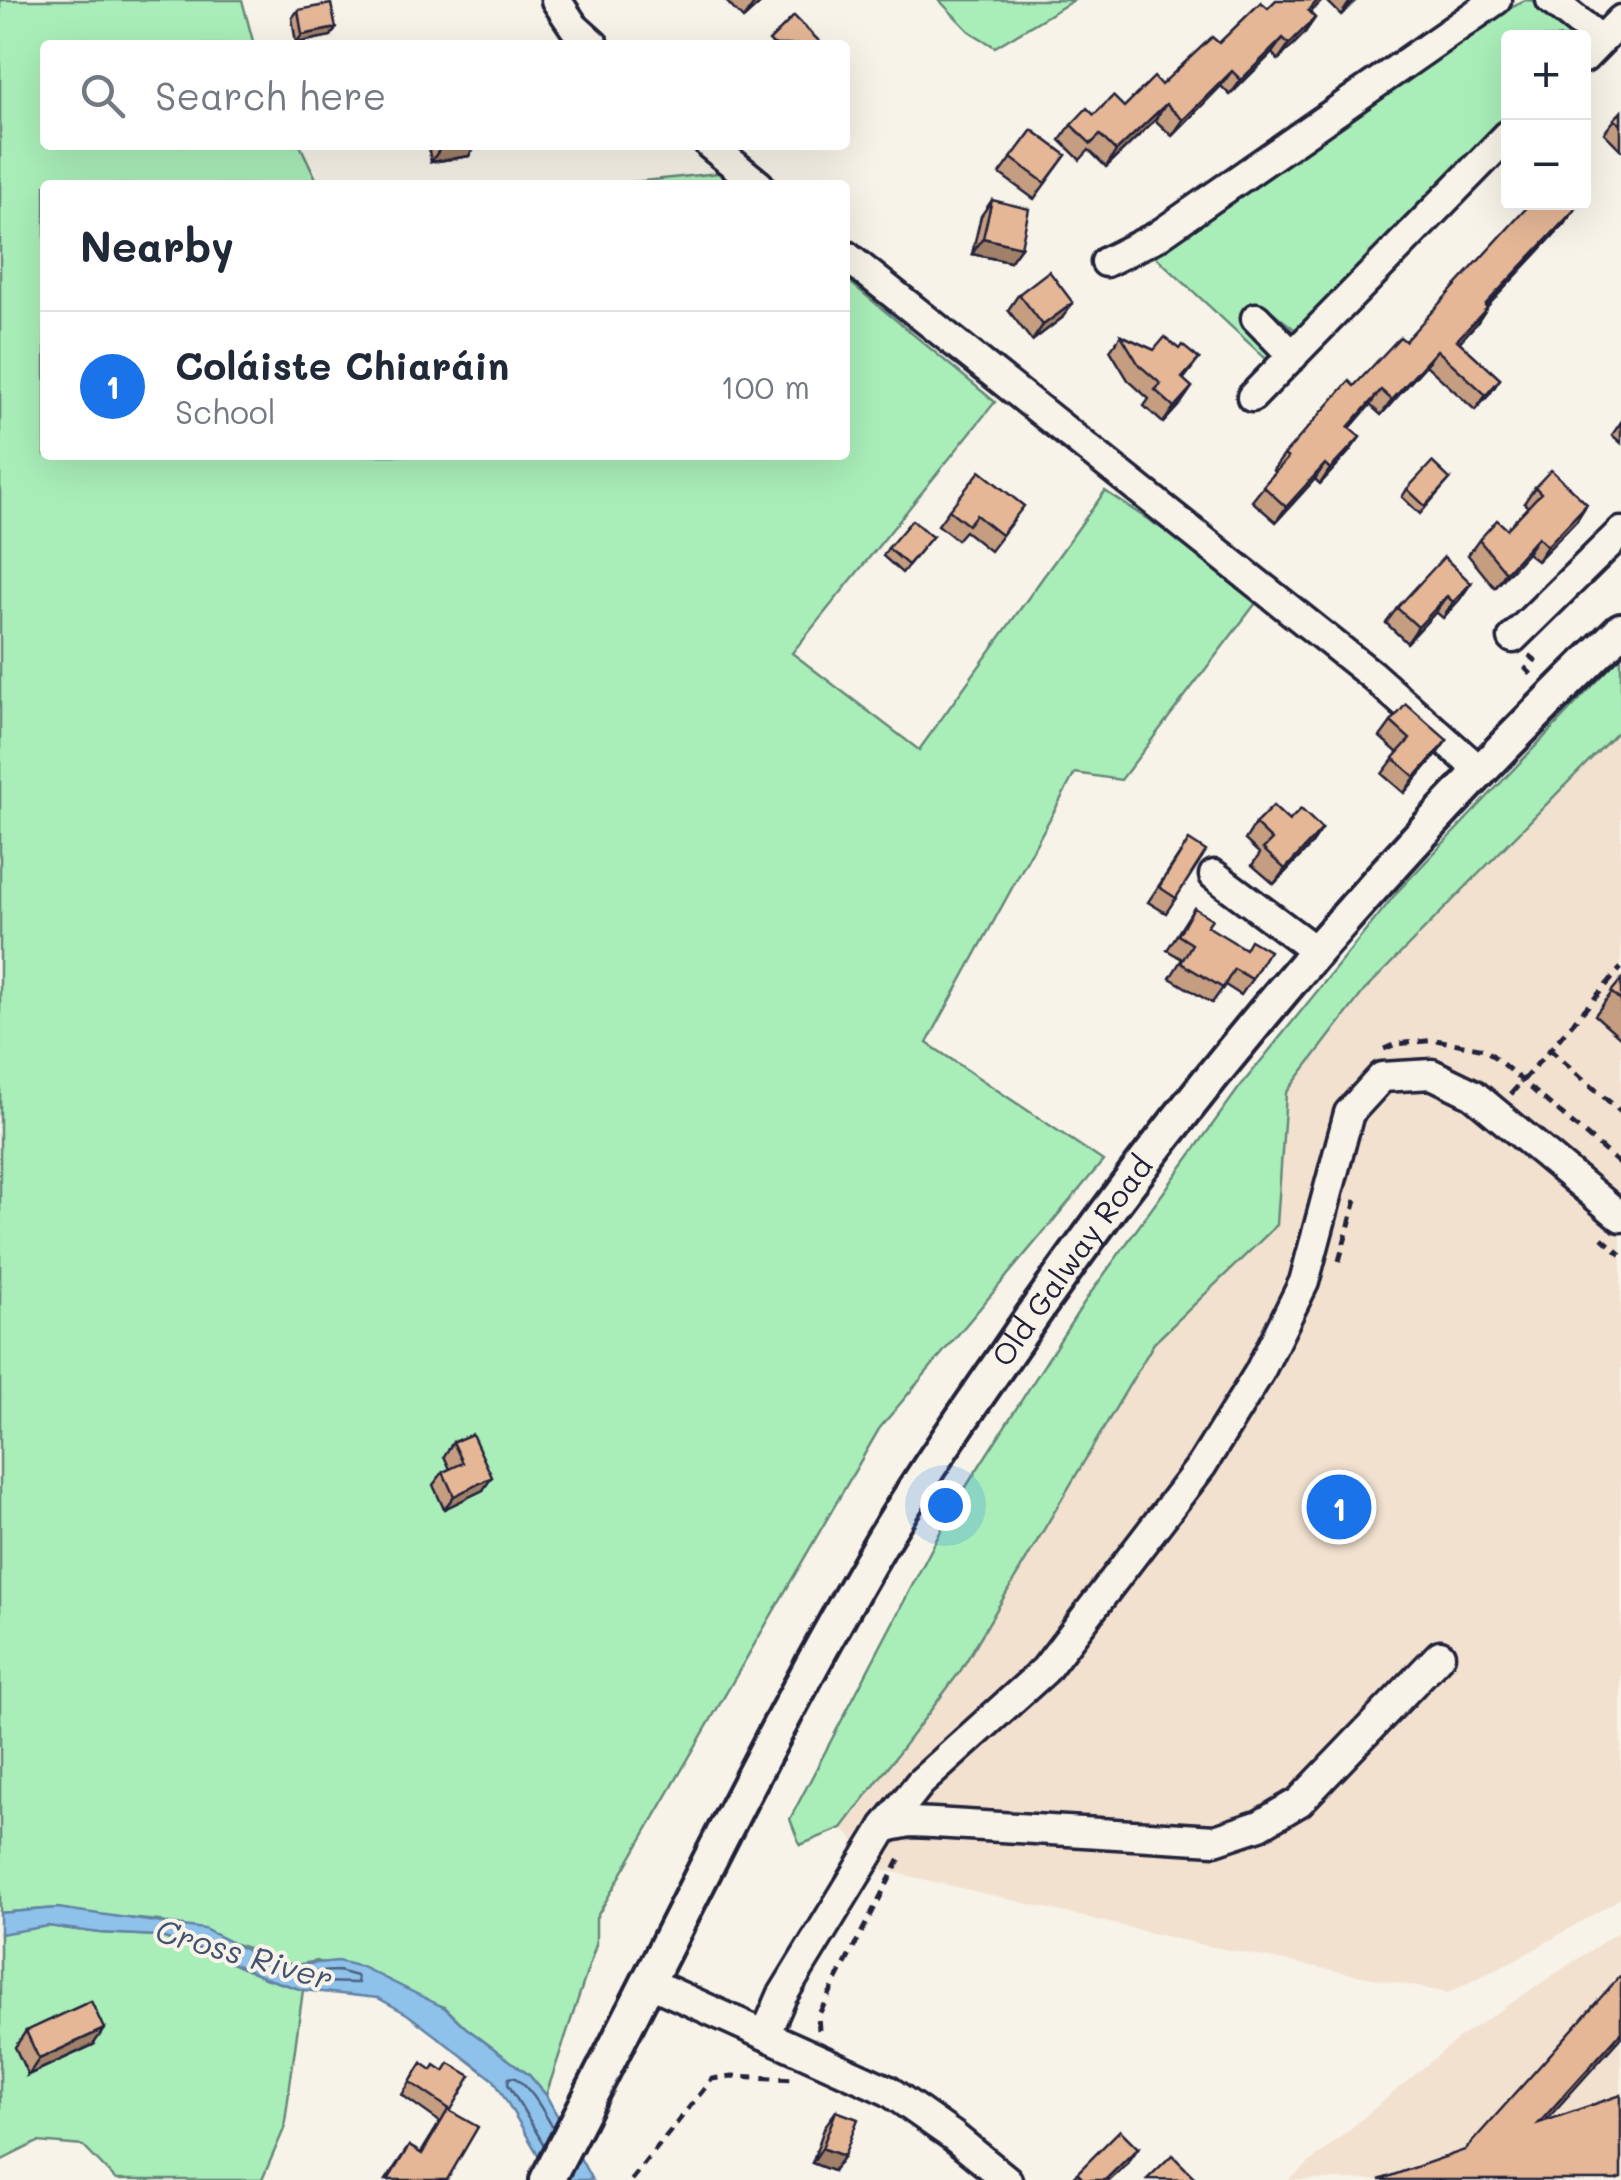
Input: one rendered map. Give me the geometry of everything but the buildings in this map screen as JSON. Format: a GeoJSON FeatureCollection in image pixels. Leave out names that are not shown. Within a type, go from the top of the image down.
{"type":"FeatureCollection","features":[{"type":"Feature","properties":{"kind":"main road","name":"Old Galway Road"},"geometry":{"type":"LineString","coordinates":[[547,2180],[825,1641],[942,1445],[1066,1266],[1224,1060],[1390,866],[1552,696],[1621,630]]}},
{"type":"Feature","properties":{"kind":"street"},"geometry":{"type":"LineString","coordinates":[[556,0],[574,27],[588,40]]}},
{"type":"Feature","properties":{"kind":"street"},"geometry":{"type":"LineString","coordinates":[[1106,262],[1156,237],[1496,0]]}},
{"type":"Feature","properties":{"kind":"street"},"geometry":{"type":"LineString","coordinates":[[1551,0],[1602,39]]}},
{"type":"Feature","properties":{"kind":"street"},"geometry":{"type":"LineString","coordinates":[[1252,398],[1501,142]]}},
{"type":"Feature","properties":{"kind":"street"},"geometry":{"type":"LineString","coordinates":[[716,150],[753,180]]}},
{"type":"Feature","properties":{"kind":"street"},"geometry":{"type":"LineString","coordinates":[[850,259],[1372,675],[1480,771]]}},
{"type":"Feature","properties":{"kind":"street"},"geometry":{"type":"LineString","coordinates":[[1256,318],[1292,356]]}},
{"type":"Feature","properties":{"kind":"street"},"geometry":{"type":"LineString","coordinates":[[1513,638],[1621,532]]}},
{"type":"Feature","properties":{"kind":"street"},"geometry":{"type":"LineString","coordinates":[[1214,875],[1317,952]]}},
{"type":"Feature","properties":{"kind":"street"},"geometry":{"type":"LineString","coordinates":[[766,2033],[782,1996],[886,1827],[920,1783],[1045,1670],[1202,1465],[1259,1373],[1304,1282],[1349,1112],[1382,1078],[1432,1074],[1473,1094],[1610,1227]]}},
{"type":"Feature","properties":{"kind":"street"},"geometry":{"type":"LineString","coordinates":[[886,1827],[922,1822],[1215,1840],[1260,1825],[1299,1802],[1440,1655]]}},
{"type":"Feature","properties":{"kind":"street"},"geometry":{"type":"LineString","coordinates":[[648,1982],[888,2091],[1007,2180]]}},
{"type":"Feature","properties":{"kind":"path"},"geometry":{"type":"LineString","coordinates":[[1513,638],[1535,660],[1526,669],[1552,696]]}},
{"type":"Feature","properties":{"kind":"path"},"geometry":{"type":"LineString","coordinates":[[1496,1113],[1621,968]]}},
{"type":"Feature","properties":{"kind":"path"},"geometry":{"type":"LineString","coordinates":[[1550,1049],[1621,1112]]}},
{"type":"Feature","properties":{"kind":"path"},"geometry":{"type":"LineString","coordinates":[[1610,1227],[1621,1255]]}},
{"type":"Feature","properties":{"kind":"path"},"geometry":{"type":"LineString","coordinates":[[820,2034],[818,2016],[922,1822]]}},
{"type":"Feature","properties":{"kind":"path"},"geometry":{"type":"LineString","coordinates":[[631,2180],[712,2079],[732,2076],[799,2080]]}},
{"type":"Feature","properties":{"kind":"shaded area"},"geometry":{"type":"Polygon","coordinates":[[[1621,728],[1621,1898],[1528,1953],[1448,1993],[1203,1945],[884,1870],[842,1828],[961,1670],[1154,1343],[1277,1225],[1285,1093],[1364,991],[1621,728]]]}},
{"type":"Feature","properties":{"kind":"shaded area"},"geometry":{"type":"Polygon","coordinates":[[[1621,1930],[1621,2180],[1289,2180],[1460,2037],[1621,1930]]]}},
{"type":"Feature","properties":{"kind":"green space"},"geometry":{"type":"Polygon","coordinates":[[[0,0],[242,0],[253,40],[40,40],[40,150],[302,150],[317,180],[40,180],[40,460],[850,460],[850,282],[995,402],[792,653],[919,750],[1105,491],[1262,595],[1121,780],[1075,773],[927,1043],[1103,1161],[879,1429],[596,1918],[596,1945],[546,2095],[529,2075],[445,2007],[317,1961],[296,1965],[269,1961],[248,1948],[159,1921],[57,1908],[0,1913],[0,0]]]}},
{"type":"Feature","properties":{"kind":"green space"},"geometry":{"type":"Polygon","coordinates":[[[939,0],[1074,0],[995,47],[969,31],[939,0]]]}},
{"type":"Feature","properties":{"kind":"green space"},"geometry":{"type":"Polygon","coordinates":[[[1525,0],[1538,1],[1567,30],[1501,30],[1501,133],[1311,327],[1294,329],[1269,309],[1252,324],[1272,351],[1266,359],[1155,256],[1415,71],[1525,0]]]}},
{"type":"Feature","properties":{"kind":"green space"},"geometry":{"type":"Polygon","coordinates":[[[718,173],[727,180],[653,180],[718,173]]]}},
{"type":"Feature","properties":{"kind":"green space"},"geometry":{"type":"Polygon","coordinates":[[[1621,656],[1621,728],[1364,991],[1286,1093],[1277,1225],[1154,1343],[961,1670],[842,1828],[800,1845],[790,1819],[955,1504],[1087,1298],[1239,1088],[1398,891],[1621,656]]]}},
{"type":"Feature","properties":{"kind":"green space"},"geometry":{"type":"Polygon","coordinates":[[[48,1926],[158,1936],[303,1990],[284,2129],[262,2180],[116,2180],[83,2146],[38,2142],[0,2161],[0,1932],[48,1926]]]}},
{"type":"Feature","properties":{"kind":"water","name":"Cross River"},"geometry":{"type":"Polygon","coordinates":[[[57,1908],[204,1929],[269,1961],[296,1965],[338,1961],[362,1967],[445,2008],[529,2075],[546,2095],[592,2180],[553,2180],[494,2080],[407,2014],[378,1998],[303,1990],[158,1936],[48,1926],[0,1934],[0,1913],[57,1908]]]}},
{"type":"Feature","properties":{"kind":"place","name":"Coláiste Chiaráin"},"geometry":{"type":"Point","coordinates":[1339,1507]}}]}
